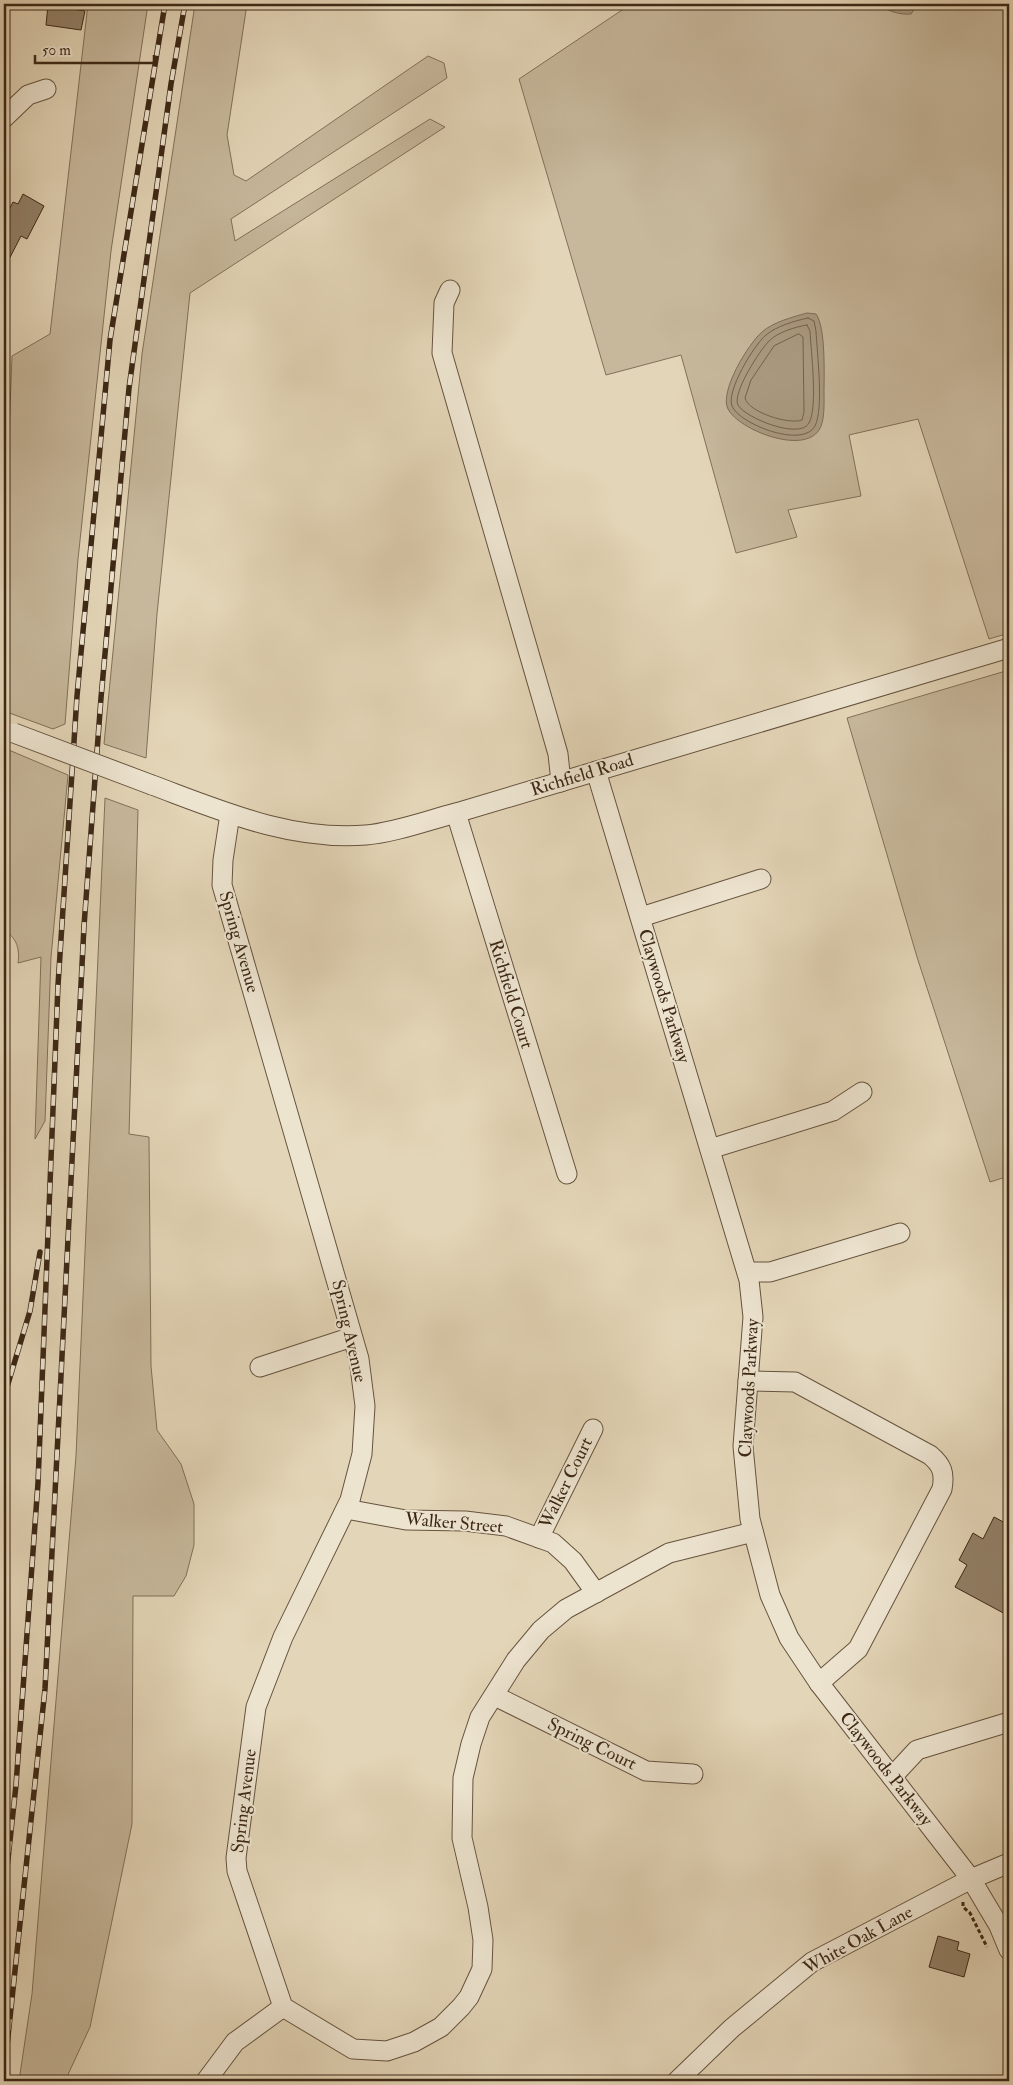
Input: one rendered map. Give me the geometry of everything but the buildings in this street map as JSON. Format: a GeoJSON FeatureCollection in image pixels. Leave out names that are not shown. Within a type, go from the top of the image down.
{"type":"FeatureCollection","features":[{"type":"Feature","properties":{"kind":"street"},"geometry":{"type":"LineString","coordinates":[[4,118],[28,95],[46,88]]}},
{"type":"Feature","properties":{"kind":"street"},"geometry":{"type":"LineString","coordinates":[[450,290],[444,303],[442,353],[558,754],[561,782]]}},
{"type":"Feature","properties":{"kind":"street","name":"Richfield Road"},"geometry":{"type":"LineString","coordinates":[[9,732],[267,826],[334,836],[368,835],[456,813],[1009,648]]}},
{"type":"Feature","properties":{"kind":"street","name":"Claywoods Parkway"},"geometry":{"type":"LineString","coordinates":[[596,771],[746,1272],[753,1317],[743,1446],[753,1532],[770,1595],[789,1638],[819,1683],[971,1879],[999,1926],[1009,1950]]}},
{"type":"Feature","properties":{"kind":"street","name":"Richfield Court"},"geometry":{"type":"LineString","coordinates":[[456,813],[567,1174]]}},
{"type":"Feature","properties":{"kind":"street","name":"Spring Avenue"},"geometry":{"type":"LineString","coordinates":[[230,814],[223,860],[222,885],[352,1337],[358,1359],[365,1406],[362,1454],[346,1509],[283,1637],[256,1706],[236,1858],[237,1871],[283,2007]]}},
{"type":"Feature","properties":{"kind":"street"},"geometry":{"type":"LineString","coordinates":[[640,917],[761,879]]}},
{"type":"Feature","properties":{"kind":"street"},"geometry":{"type":"LineString","coordinates":[[710,1149],[833,1111],[862,1092]]}},
{"type":"Feature","properties":{"kind":"street"},"geometry":{"type":"LineString","coordinates":[[746,1272],[770,1272],[900,1233]]}},
{"type":"Feature","properties":{"kind":"street"},"geometry":{"type":"LineString","coordinates":[[260,1367],[352,1337]]}},
{"type":"Feature","properties":{"kind":"street"},"geometry":{"type":"LineString","coordinates":[[748,1381],[795,1382],[930,1455],[941,1463],[944,1478],[942,1489],[858,1649],[819,1683]]}},
{"type":"Feature","properties":{"kind":"street","name":"Walker Court"},"geometry":{"type":"LineString","coordinates":[[539,1538],[593,1429]]}},
{"type":"Feature","properties":{"kind":"street","name":"Walker Street"},"geometry":{"type":"LineString","coordinates":[[346,1509],[406,1520],[465,1521],[506,1526],[553,1543],[566,1555],[596,1593]]}},
{"type":"Feature","properties":{"kind":"street"},"geometry":{"type":"LineString","coordinates":[[206,2081],[235,2042],[283,2007],[353,2049],[387,2051],[414,2042],[441,2027],[469,1997],[482,1970],[483,1940],[478,1906],[462,1838],[463,1778],[480,1717],[516,1660],[541,1630],[566,1609],[669,1553],[753,1532]]}},
{"type":"Feature","properties":{"kind":"street","name":"Spring Court"},"geometry":{"type":"LineString","coordinates":[[495,1696],[646,1771],[693,1774]]}},
{"type":"Feature","properties":{"kind":"street"},"geometry":{"type":"LineString","coordinates":[[892,1777],[917,1750],[1009,1722]]}},
{"type":"Feature","properties":{"kind":"street","name":"White Oak Lane"},"geometry":{"type":"LineString","coordinates":[[677,2081],[732,2028],[812,1962],[971,1879],[1009,1863]]}},
{"type":"Feature","properties":{"kind":"path"},"geometry":{"type":"LineString","coordinates":[[963,1902],[963,1907],[970,1913],[987,1947]]}},
{"type":"Feature","properties":{"kind":"shaded area"},"geometry":{"type":"Polygon","coordinates":[[[88,4],[148,4],[111,251],[78,559],[65,724],[53,729],[4,711],[4,569],[12,356],[50,334],[88,4]]]}},
{"type":"Feature","properties":{"kind":"shaded area"},"geometry":{"type":"Polygon","coordinates":[[[195,4],[247,4],[227,135],[234,175],[246,181],[428,56],[444,63],[447,78],[231,219],[235,241],[430,119],[445,127],[190,293],[157,614],[146,758],[104,744],[142,354],[195,4]]]}},
{"type":"Feature","properties":{"kind":"shaded area"},"geometry":{"type":"Polygon","coordinates":[[[631,4],[1009,4],[1009,633],[989,639],[918,419],[849,435],[861,496],[788,510],[797,537],[736,553],[681,355],[606,375],[519,79],[631,4]]]}},
{"type":"Feature","properties":{"kind":"shaded area"},"geometry":{"type":"Polygon","coordinates":[[[1009,670],[1009,1176],[990,1182],[917,957],[847,718],[1009,670]]]}},
{"type":"Feature","properties":{"kind":"shaded area"},"geometry":{"type":"Polygon","coordinates":[[[4,748],[68,775],[51,957],[45,1121],[35,1139],[41,957],[18,963],[17,944],[4,931],[4,748]]]}},
{"type":"Feature","properties":{"kind":"shaded area"},"geometry":{"type":"Polygon","coordinates":[[[105,798],[138,810],[129,1134],[149,1137],[151,1366],[157,1430],[181,1464],[194,1504],[194,1545],[186,1576],[174,1596],[133,1596],[132,1824],[90,2027],[65,2081],[19,2081],[32,1994],[76,1456],[105,798]]]}},
{"type":"Feature","properties":{"kind":"water"},"geometry":{"type":"Polygon","coordinates":[[[878,4],[918,4],[911,14],[907,14],[889,11],[878,4]]]}},
{"type":"Feature","properties":{"kind":"water"},"geometry":{"type":"Polygon","coordinates":[[[807,313],[816,314],[823,340],[824,407],[821,426],[811,437],[800,440],[772,437],[745,425],[734,417],[728,409],[726,401],[731,380],[743,357],[762,332],[777,323],[807,313]]]}},
{"type":"Feature","properties":{"kind":"railway"},"geometry":{"type":"LineString","coordinates":[[4,1896],[16,1785],[38,1483],[58,985],[77,696],[110,340],[165,4]]}},
{"type":"Feature","properties":{"kind":"railway"},"geometry":{"type":"LineString","coordinates":[[4,2074],[45,1689],[84,926],[101,698],[129,388],[171,84],[185,4]]}},
{"type":"Feature","properties":{"kind":"railway"},"geometry":{"type":"LineString","coordinates":[[4,1397],[30,1311],[40,1252]]}}]}
